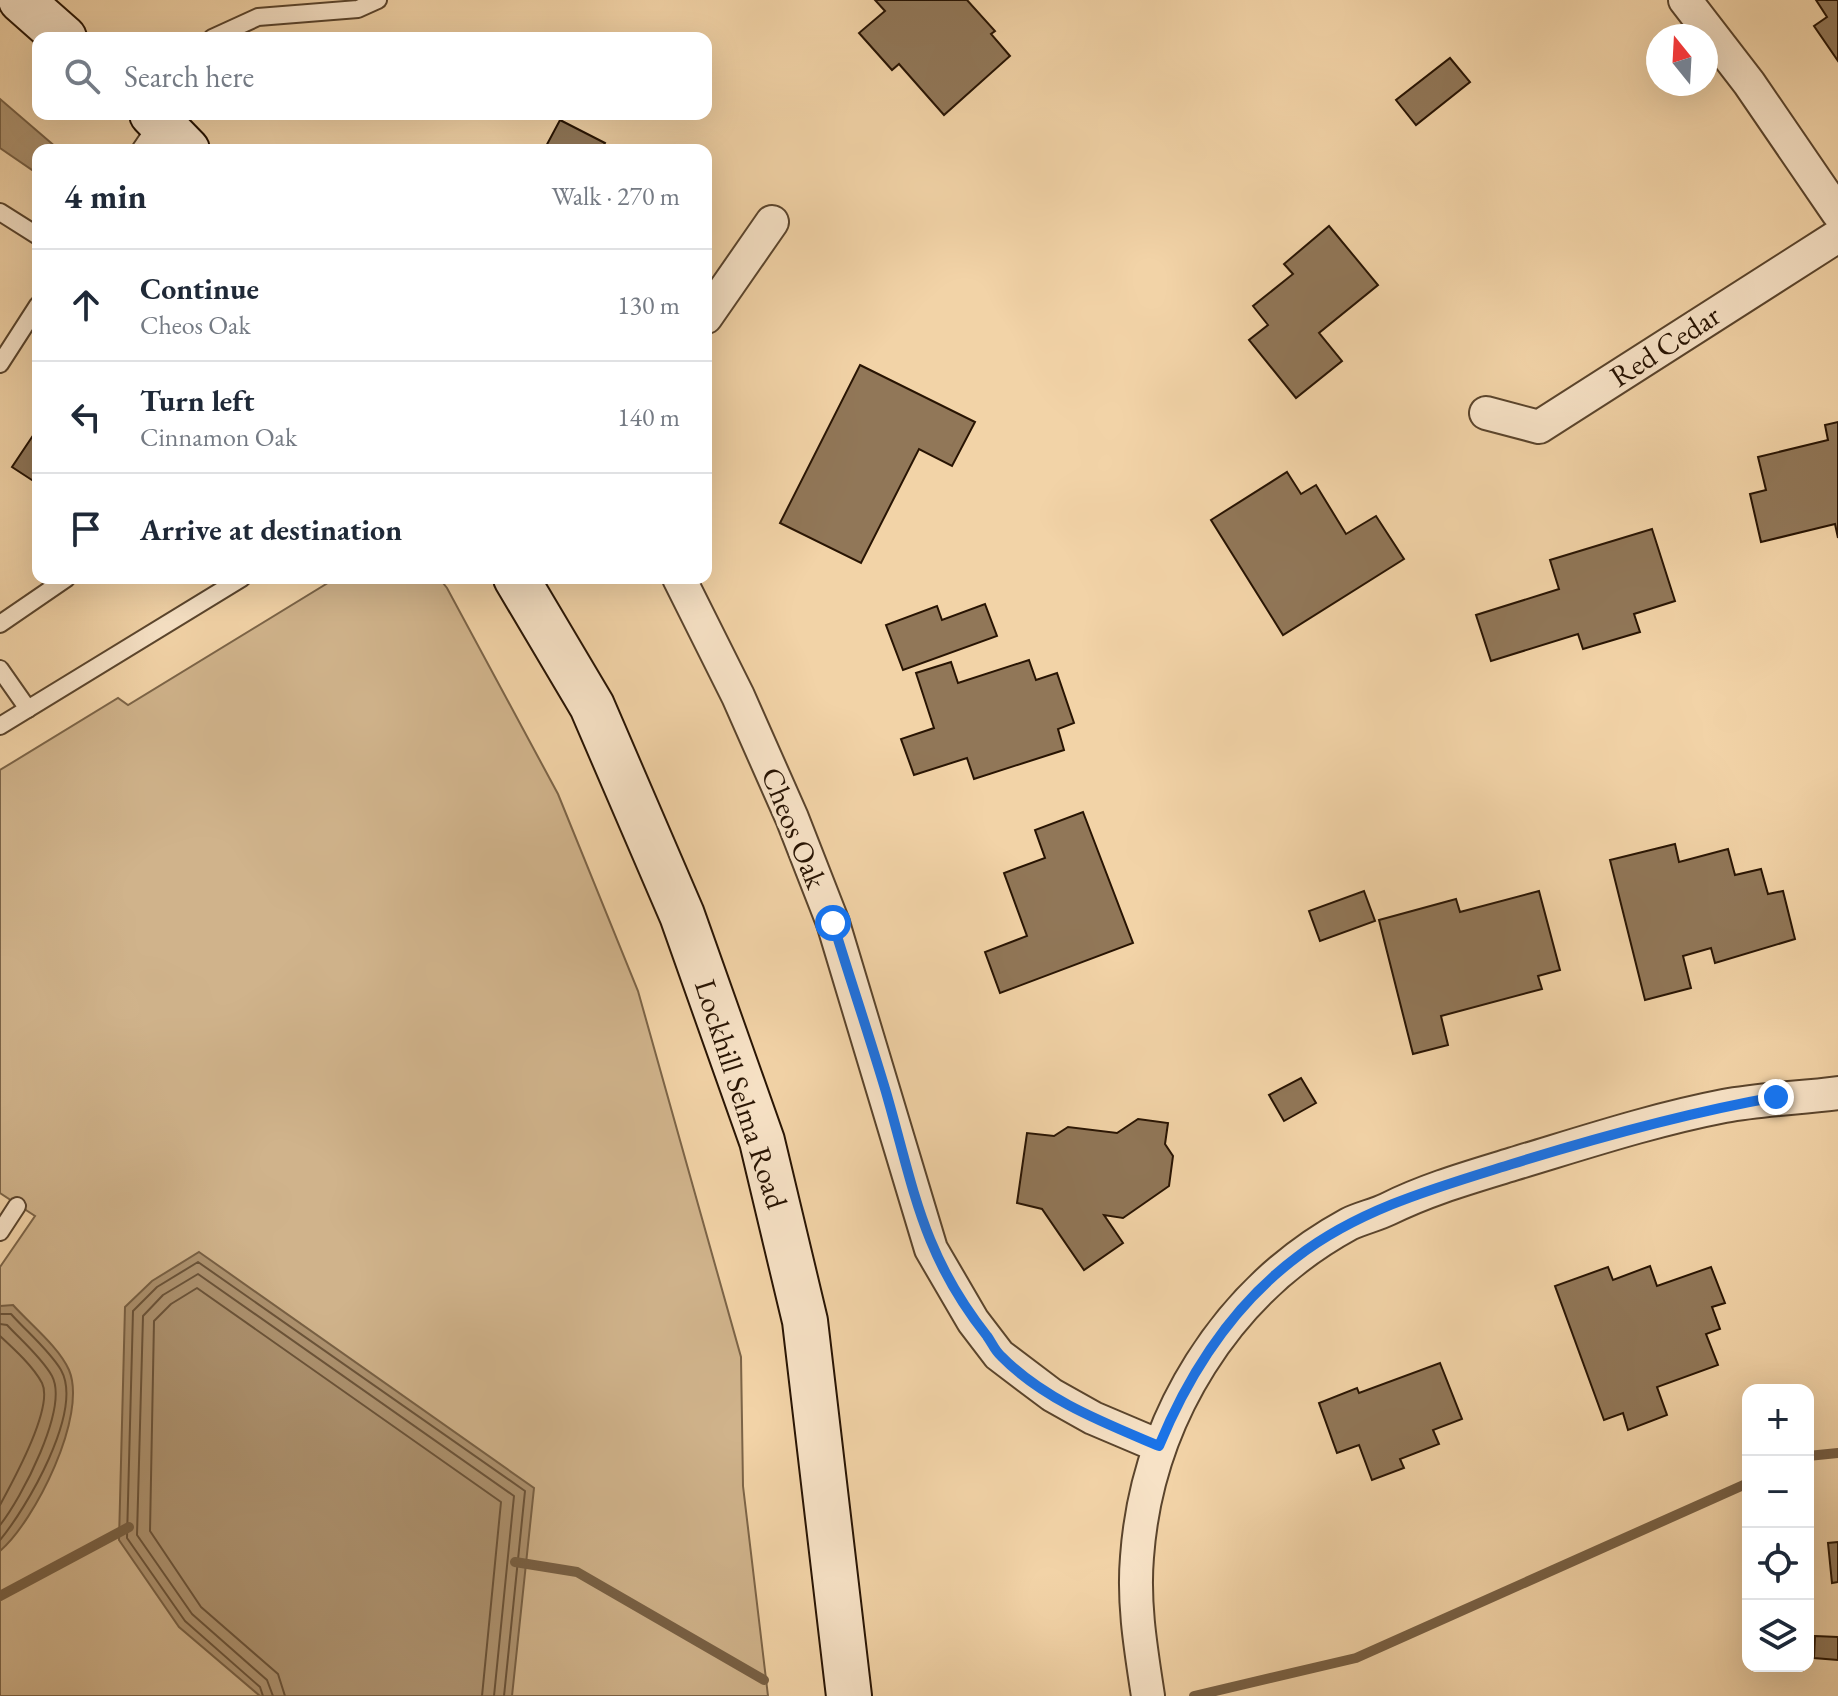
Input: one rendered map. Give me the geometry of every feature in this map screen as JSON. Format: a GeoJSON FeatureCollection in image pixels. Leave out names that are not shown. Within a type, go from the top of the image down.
{"type":"FeatureCollection","features":[{"type":"Feature","properties":{"kind":"main road"},"geometry":{"type":"LineString","coordinates":[[21,0],[57,32]]}},
{"type":"Feature","properties":{"kind":"main road","name":"Lockhill Selma Road"},"geometry":{"type":"LineString","coordinates":[[520,584],[592,706],[682,915],[762,1141],[805,1321],[849,1696]]}},
{"type":"Feature","properties":{"kind":"street"},"geometry":{"type":"LineString","coordinates":[[1685,0],[1749,83],[1838,213]]}},
{"type":"Feature","properties":{"kind":"street"},"geometry":{"type":"LineString","coordinates":[[712,308],[772,222]]}},
{"type":"Feature","properties":{"kind":"street","name":"Red Cedar"},"geometry":{"type":"LineString","coordinates":[[1486,413],[1539,427],[1838,236]]}},
{"type":"Feature","properties":{"kind":"street","name":"Cheos Oak"},"geometry":{"type":"LineString","coordinates":[[682,584],[756,737],[833,923],[931,1249],[973,1321],[999,1355],[1066,1402],[1159,1446]]}},
{"type":"Feature","properties":{"kind":"street"},"geometry":{"type":"LineString","coordinates":[[1147,1690],[1136,1607],[1136,1559],[1142,1509],[1159,1446],[1177,1404],[1202,1360],[1240,1311],[1297,1257],[1351,1223],[1409,1197],[1619,1131],[1735,1104],[1838,1093]]}},
{"type":"Feature","properties":{"kind":"lane"},"geometry":{"type":"LineString","coordinates":[[225,32],[258,17],[358,9],[378,0]]}},
{"type":"Feature","properties":{"kind":"lane"},"geometry":{"type":"LineString","coordinates":[[0,212],[32,232]]}},
{"type":"Feature","properties":{"kind":"lane"},"geometry":{"type":"LineString","coordinates":[[0,364],[32,314]]}},
{"type":"Feature","properties":{"kind":"lane"},"geometry":{"type":"LineString","coordinates":[[0,624],[58,584]]}},
{"type":"Feature","properties":{"kind":"lane"},"geometry":{"type":"LineString","coordinates":[[0,726],[232,584]]}},
{"type":"Feature","properties":{"kind":"lane"},"geometry":{"type":"LineString","coordinates":[[0,669],[28,709]]}},
{"type":"Feature","properties":{"kind":"lane"},"geometry":{"type":"LineString","coordinates":[[0,1232],[17,1206]]}},
{"type":"Feature","properties":{"kind":"shaded area"},"geometry":{"type":"Polygon","coordinates":[[[326,584],[444,584],[447,588],[558,794],[638,991],[741,1357],[743,1486],[768,1696],[0,1696],[0,1267],[35,1216],[0,1193],[0,770],[118,698],[128,705],[326,584]]]}},
{"type":"Feature","properties":{"kind":"water"},"geometry":{"type":"Polygon","coordinates":[[[0,99],[52,144],[32,144],[32,170],[0,148],[0,99]]]}},
{"type":"Feature","properties":{"kind":"water"},"geometry":{"type":"Polygon","coordinates":[[[199,1252],[534,1488],[512,1696],[260,1696],[179,1627],[119,1540],[125,1307],[152,1281],[199,1252]]]}},
{"type":"Feature","properties":{"kind":"water"},"geometry":{"type":"Polygon","coordinates":[[[13,1305],[64,1361],[73,1389],[65,1439],[55,1466],[28,1516],[0,1551],[0,1306],[13,1305]]]}},
{"type":"Feature","properties":{"kind":"building"},"geometry":{"type":"Polygon","coordinates":[[[875,0],[967,0],[995,31],[991,34],[1010,56],[944,115],[899,64],[892,70],[859,33],[885,11],[875,0]]]}},
{"type":"Feature","properties":{"kind":"building"},"geometry":{"type":"Polygon","coordinates":[[[1816,0],[1838,0],[1838,61],[1814,26],[1827,17],[1816,0]]]}},
{"type":"Feature","properties":{"kind":"building"},"geometry":{"type":"Polygon","coordinates":[[[1450,58],[1470,82],[1416,125],[1396,100],[1450,58]]]}},
{"type":"Feature","properties":{"kind":"building"},"geometry":{"type":"Polygon","coordinates":[[[560,120],[605,143],[604,144],[547,144],[560,120]]]}},
{"type":"Feature","properties":{"kind":"building"},"geometry":{"type":"Polygon","coordinates":[[[1329,226],[1378,285],[1319,333],[1342,361],[1296,398],[1249,340],[1268,325],[1253,306],[1293,274],[1284,264],[1329,226]]]}},
{"type":"Feature","properties":{"kind":"building"},"geometry":{"type":"Polygon","coordinates":[[[860,365],[975,422],[952,466],[919,449],[861,563],[780,523],[860,365]]]}},
{"type":"Feature","properties":{"kind":"building"},"geometry":{"type":"Polygon","coordinates":[[[1838,422],[1838,538],[1835,524],[1761,542],[1750,494],[1766,490],[1758,457],[1828,440],[1825,425],[1838,422]]]}},
{"type":"Feature","properties":{"kind":"building"},"geometry":{"type":"Polygon","coordinates":[[[32,437],[32,480],[12,467],[32,437]]]}},
{"type":"Feature","properties":{"kind":"building"},"geometry":{"type":"Polygon","coordinates":[[[1287,472],[1301,494],[1316,485],[1346,534],[1376,516],[1404,559],[1283,635],[1211,520],[1287,472]]]}},
{"type":"Feature","properties":{"kind":"building"},"geometry":{"type":"Polygon","coordinates":[[[1652,529],[1675,601],[1634,614],[1640,632],[1583,649],[1578,634],[1491,661],[1476,615],[1559,589],[1550,560],[1652,529]]]}},
{"type":"Feature","properties":{"kind":"building"},"geometry":{"type":"Polygon","coordinates":[[[985,604],[997,636],[903,670],[886,625],[937,606],[942,620],[985,604]]]}},
{"type":"Feature","properties":{"kind":"building"},"geometry":{"type":"Polygon","coordinates":[[[1029,660],[1036,680],[1057,673],[1074,723],[1058,729],[1064,750],[974,779],[967,758],[914,775],[901,739],[934,728],[916,673],[951,662],[958,683],[1029,660]]]}},
{"type":"Feature","properties":{"kind":"building"},"geometry":{"type":"Polygon","coordinates":[[[1083,812],[1133,943],[1000,993],[985,952],[1027,936],[1004,873],[1045,858],[1035,830],[1083,812]]]}},
{"type":"Feature","properties":{"kind":"building"},"geometry":{"type":"Polygon","coordinates":[[[1675,844],[1679,862],[1728,849],[1735,875],[1761,869],[1768,894],[1783,891],[1795,939],[1715,963],[1711,948],[1683,956],[1691,988],[1645,1000],[1610,860],[1675,844]]]}},
{"type":"Feature","properties":{"kind":"building"},"geometry":{"type":"Polygon","coordinates":[[[1364,891],[1375,921],[1320,941],[1309,911],[1364,891]]]}},
{"type":"Feature","properties":{"kind":"building"},"geometry":{"type":"Polygon","coordinates":[[[1539,891],[1560,970],[1538,976],[1542,989],[1441,1016],[1448,1045],[1413,1054],[1379,920],[1456,899],[1460,912],[1539,891]]]}},
{"type":"Feature","properties":{"kind":"building"},"geometry":{"type":"Polygon","coordinates":[[[1301,1078],[1316,1103],[1284,1121],[1269,1095],[1301,1078]]]}},
{"type":"Feature","properties":{"kind":"building"},"geometry":{"type":"Polygon","coordinates":[[[1138,1119],[1168,1123],[1165,1144],[1173,1156],[1169,1186],[1123,1218],[1104,1215],[1123,1243],[1084,1270],[1042,1209],[1017,1203],[1027,1133],[1054,1136],[1068,1127],[1117,1133],[1138,1119]]]}},
{"type":"Feature","properties":{"kind":"building"},"geometry":{"type":"Polygon","coordinates":[[[1650,1266],[1657,1286],[1711,1267],[1725,1303],[1712,1307],[1720,1329],[1706,1334],[1718,1365],[1657,1387],[1667,1415],[1628,1430],[1623,1413],[1604,1420],[1555,1286],[1608,1267],[1613,1280],[1650,1266]]]}},
{"type":"Feature","properties":{"kind":"building"},"geometry":{"type":"Polygon","coordinates":[[[1440,1363],[1462,1419],[1433,1430],[1439,1444],[1400,1459],[1404,1468],[1372,1480],[1359,1445],[1337,1453],[1319,1403],[1357,1388],[1359,1393],[1440,1363]]]}},
{"type":"Feature","properties":{"kind":"building"},"geometry":{"type":"Polygon","coordinates":[[[1838,1542],[1838,1582],[1832,1583],[1828,1543],[1838,1542]]]}},
{"type":"Feature","properties":{"kind":"building"},"geometry":{"type":"Polygon","coordinates":[[[1815,1636],[1838,1637],[1838,1660],[1814,1658],[1815,1636]]]}},
{"type":"Feature","properties":{"kind":"waterway"},"geometry":{"type":"LineString","coordinates":[[1814,1455],[1838,1453]]}},
{"type":"Feature","properties":{"kind":"waterway"},"geometry":{"type":"LineString","coordinates":[[1194,1696],[1356,1658],[1742,1486]]}},
{"type":"Feature","properties":{"kind":"waterway"},"geometry":{"type":"LineString","coordinates":[[0,1596],[129,1527]]}},
{"type":"Feature","properties":{"kind":"waterway"},"geometry":{"type":"LineString","coordinates":[[515,1562],[577,1572],[764,1680]]}},
{"type":"Feature","properties":{"kind":"route"},"geometry":{"type":"LineString","coordinates":[[833,923],[886,1093],[919,1217],[931,1249],[973,1321],[999,1355],[1052,1395],[1093,1418],[1159,1446],[1177,1404],[1202,1360],[1240,1311],[1297,1257],[1351,1223],[1409,1197],[1619,1131],[1776,1097]]}}]}
